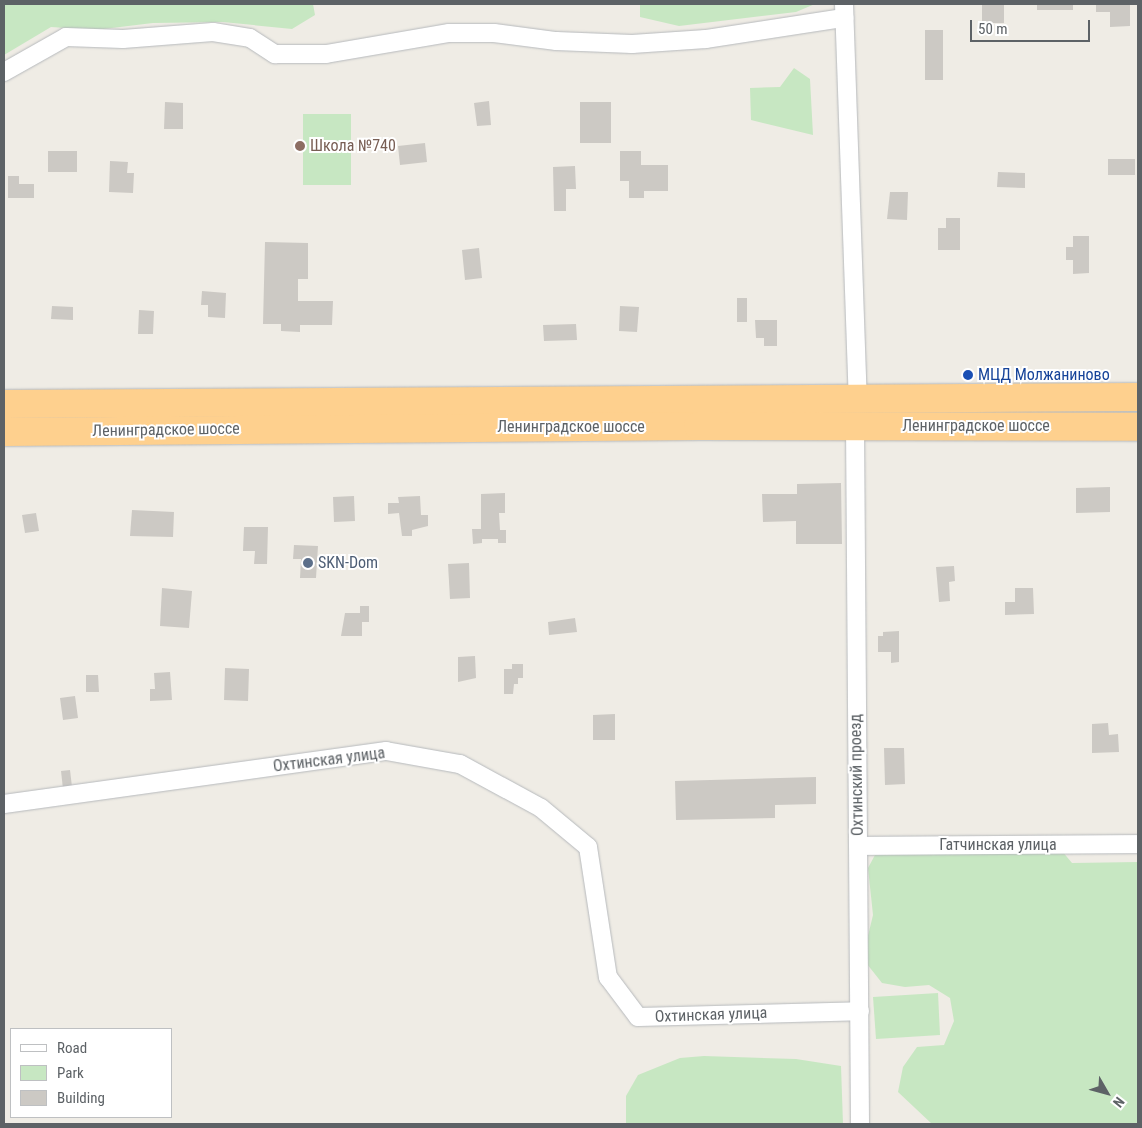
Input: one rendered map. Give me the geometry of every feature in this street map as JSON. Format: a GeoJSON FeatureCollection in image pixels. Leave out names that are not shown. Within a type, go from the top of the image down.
{"type":"FeatureCollection","features":[{"type":"Feature","properties":{"kind":"highway","name":"Ленинградское шоссе"},"geometry":{"type":"LineString","coordinates":[[4,404],[858,397],[1138,397]]}},
{"type":"Feature","properties":{"kind":"highway","name":"Ленинградское шоссе"},"geometry":{"type":"LineString","coordinates":[[4,432],[856,425],[1138,427]]}},
{"type":"Feature","properties":{"kind":"street"},"geometry":{"type":"LineString","coordinates":[[4,72],[66,36],[123,39],[213,32],[250,38],[275,54],[326,54],[450,33],[494,33],[556,41],[632,44],[706,39],[844,11],[856,278],[858,397]]}},
{"type":"Feature","properties":{"kind":"street","name":"Охтинский проезд"},"geometry":{"type":"LineString","coordinates":[[856,425],[860,1124]]}},
{"type":"Feature","properties":{"kind":"street","name":"Охтинская улица"},"geometry":{"type":"LineString","coordinates":[[4,804],[386,750],[460,764],[540,808],[588,848],[608,977],[638,1018],[860,1011]]}},
{"type":"Feature","properties":{"kind":"street","name":"Гатчинская улица"},"geometry":{"type":"LineString","coordinates":[[859,846],[1138,844]]}},
{"type":"Feature","properties":{"kind":"green space"},"geometry":{"type":"Polygon","coordinates":[[[4,4],[313,4],[315,15],[292,29],[223,22],[153,23],[95,30],[51,27],[4,55],[4,4]]]}},
{"type":"Feature","properties":{"kind":"green space"},"geometry":{"type":"Polygon","coordinates":[[[640,4],[815,4],[796,12],[679,26],[640,17],[640,4]]]}},
{"type":"Feature","properties":{"kind":"green space"},"geometry":{"type":"Polygon","coordinates":[[[794,68],[810,79],[813,135],[751,120],[750,88],[780,87],[794,68]]]}},
{"type":"Feature","properties":{"kind":"green space"},"geometry":{"type":"Polygon","coordinates":[[[303,114],[351,114],[351,185],[303,185],[303,114]]]}},
{"type":"Feature","properties":{"kind":"green space"},"geometry":{"type":"Polygon","coordinates":[[[1062,851],[1072,863],[1138,862],[1138,1124],[932,1124],[898,1092],[903,1067],[917,1047],[944,1045],[954,1021],[950,998],[929,985],[905,987],[882,983],[867,964],[867,940],[873,915],[868,868],[875,855],[1062,851]]]}},
{"type":"Feature","properties":{"kind":"green space"},"geometry":{"type":"Polygon","coordinates":[[[938,993],[940,1035],[876,1039],[873,997],[938,993]]]}},
{"type":"Feature","properties":{"kind":"green space"},"geometry":{"type":"Polygon","coordinates":[[[704,1056],[796,1059],[841,1066],[843,1124],[626,1124],[626,1096],[638,1075],[680,1058],[704,1056]]]}},
{"type":"Feature","properties":{"kind":"building"},"geometry":{"type":"Polygon","coordinates":[[[982,4],[1004,4],[1004,23],[982,23],[982,4]]]}},
{"type":"Feature","properties":{"kind":"building"},"geometry":{"type":"Polygon","coordinates":[[[1037,4],[1073,4],[1073,10],[1037,10],[1037,4]]]}},
{"type":"Feature","properties":{"kind":"building"},"geometry":{"type":"Polygon","coordinates":[[[1096,4],[1130,4],[1130,26],[1110,27],[1110,12],[1096,12],[1096,4]]]}},
{"type":"Feature","properties":{"kind":"building"},"geometry":{"type":"Polygon","coordinates":[[[925,30],[943,30],[943,80],[925,80],[925,30]]]}},
{"type":"Feature","properties":{"kind":"building"},"geometry":{"type":"Polygon","coordinates":[[[489,101],[491,125],[477,126],[474,103],[489,101]]]}},
{"type":"Feature","properties":{"kind":"building"},"geometry":{"type":"Polygon","coordinates":[[[165,102],[183,103],[183,129],[164,129],[165,102]]]}},
{"type":"Feature","properties":{"kind":"building"},"geometry":{"type":"Polygon","coordinates":[[[580,102],[611,102],[611,143],[580,143],[580,102]]]}},
{"type":"Feature","properties":{"kind":"building"},"geometry":{"type":"Polygon","coordinates":[[[425,143],[427,162],[400,165],[398,146],[425,143]]]}},
{"type":"Feature","properties":{"kind":"building"},"geometry":{"type":"Polygon","coordinates":[[[48,151],[77,151],[77,172],[48,172],[48,151]]]}},
{"type":"Feature","properties":{"kind":"building"},"geometry":{"type":"Polygon","coordinates":[[[620,151],[641,151],[641,165],[668,165],[668,191],[644,191],[644,198],[629,198],[629,181],[620,181],[620,151]]]}},
{"type":"Feature","properties":{"kind":"building"},"geometry":{"type":"Polygon","coordinates":[[[1108,159],[1135,159],[1135,175],[1108,175],[1108,159]]]}},
{"type":"Feature","properties":{"kind":"building"},"geometry":{"type":"Polygon","coordinates":[[[110,161],[128,162],[127,173],[134,173],[133,193],[109,192],[110,161]]]}},
{"type":"Feature","properties":{"kind":"building"},"geometry":{"type":"Polygon","coordinates":[[[575,166],[576,189],[566,189],[566,211],[554,211],[553,167],[575,166]]]}},
{"type":"Feature","properties":{"kind":"building"},"geometry":{"type":"Polygon","coordinates":[[[998,172],[1025,173],[1025,188],[997,187],[998,172]]]}},
{"type":"Feature","properties":{"kind":"building"},"geometry":{"type":"Polygon","coordinates":[[[8,176],[19,176],[19,184],[34,184],[34,198],[8,198],[8,176]]]}},
{"type":"Feature","properties":{"kind":"building"},"geometry":{"type":"Polygon","coordinates":[[[890,192],[908,192],[907,220],[887,219],[890,192]]]}},
{"type":"Feature","properties":{"kind":"building"},"geometry":{"type":"Polygon","coordinates":[[[946,218],[960,218],[960,250],[938,250],[938,228],[946,228],[946,218]]]}},
{"type":"Feature","properties":{"kind":"building"},"geometry":{"type":"Polygon","coordinates":[[[1073,236],[1089,236],[1089,273],[1073,274],[1073,260],[1066,260],[1066,247],[1073,247],[1073,236]]]}},
{"type":"Feature","properties":{"kind":"building"},"geometry":{"type":"Polygon","coordinates":[[[265,242],[308,243],[308,279],[298,279],[298,301],[333,301],[332,325],[300,325],[300,332],[281,331],[281,324],[263,324],[265,242]]]}},
{"type":"Feature","properties":{"kind":"building"},"geometry":{"type":"Polygon","coordinates":[[[479,248],[482,278],[465,280],[462,250],[479,248]]]}},
{"type":"Feature","properties":{"kind":"building"},"geometry":{"type":"Polygon","coordinates":[[[202,291],[226,293],[225,318],[208,317],[208,305],[201,305],[202,291]]]}},
{"type":"Feature","properties":{"kind":"building"},"geometry":{"type":"Polygon","coordinates":[[[737,298],[747,298],[747,322],[737,322],[737,298]]]}},
{"type":"Feature","properties":{"kind":"building"},"geometry":{"type":"Polygon","coordinates":[[[52,306],[73,307],[73,320],[51,319],[52,306]]]}},
{"type":"Feature","properties":{"kind":"building"},"geometry":{"type":"Polygon","coordinates":[[[620,306],[639,307],[637,332],[619,331],[620,306]]]}},
{"type":"Feature","properties":{"kind":"building"},"geometry":{"type":"Polygon","coordinates":[[[139,310],[154,311],[153,334],[138,334],[139,310]]]}},
{"type":"Feature","properties":{"kind":"building"},"geometry":{"type":"Polygon","coordinates":[[[755,320],[777,320],[777,346],[764,346],[764,338],[756,338],[755,320]]]}},
{"type":"Feature","properties":{"kind":"building"},"geometry":{"type":"Polygon","coordinates":[[[576,324],[577,340],[544,341],[543,325],[576,324]]]}},
{"type":"Feature","properties":{"kind":"building"},"geometry":{"type":"Polygon","coordinates":[[[841,483],[842,544],[796,544],[796,521],[763,522],[762,494],[797,494],[797,484],[841,483]]]}},
{"type":"Feature","properties":{"kind":"building"},"geometry":{"type":"Polygon","coordinates":[[[1110,487],[1110,512],[1076,513],[1076,488],[1110,487]]]}},
{"type":"Feature","properties":{"kind":"building"},"geometry":{"type":"Polygon","coordinates":[[[505,493],[505,513],[499,513],[500,530],[506,530],[506,543],[498,543],[498,539],[482,539],[482,543],[473,544],[472,529],[481,529],[481,494],[505,493]]]}},
{"type":"Feature","properties":{"kind":"building"},"geometry":{"type":"Polygon","coordinates":[[[354,496],[355,521],[334,522],[333,497],[354,496]]]}},
{"type":"Feature","properties":{"kind":"building"},"geometry":{"type":"Polygon","coordinates":[[[420,496],[421,515],[428,515],[428,526],[412,530],[412,536],[402,536],[399,513],[388,514],[388,503],[399,503],[398,497],[420,496]]]}},
{"type":"Feature","properties":{"kind":"building"},"geometry":{"type":"Polygon","coordinates":[[[132,510],[174,512],[173,537],[130,536],[132,510]]]}},
{"type":"Feature","properties":{"kind":"building"},"geometry":{"type":"Polygon","coordinates":[[[36,513],[39,531],[25,533],[22,515],[36,513]]]}},
{"type":"Feature","properties":{"kind":"building"},"geometry":{"type":"Polygon","coordinates":[[[244,527],[268,527],[267,564],[254,564],[255,551],[243,551],[244,527]]]}},
{"type":"Feature","properties":{"kind":"building"},"geometry":{"type":"Polygon","coordinates":[[[294,545],[318,546],[316,578],[300,578],[301,559],[293,559],[294,545]]]}},
{"type":"Feature","properties":{"kind":"building"},"geometry":{"type":"Polygon","coordinates":[[[469,563],[470,598],[450,599],[448,564],[469,563]]]}},
{"type":"Feature","properties":{"kind":"building"},"geometry":{"type":"Polygon","coordinates":[[[954,566],[955,581],[949,582],[950,601],[939,602],[936,567],[954,566]]]}},
{"type":"Feature","properties":{"kind":"building"},"geometry":{"type":"Polygon","coordinates":[[[162,588],[192,591],[189,628],[160,626],[162,588]]]}},
{"type":"Feature","properties":{"kind":"building"},"geometry":{"type":"Polygon","coordinates":[[[1015,588],[1033,588],[1034,614],[1005,615],[1005,602],[1015,602],[1015,588]]]}},
{"type":"Feature","properties":{"kind":"building"},"geometry":{"type":"Polygon","coordinates":[[[360,606],[369,606],[369,622],[362,622],[362,636],[341,636],[345,613],[360,613],[360,606]]]}},
{"type":"Feature","properties":{"kind":"building"},"geometry":{"type":"Polygon","coordinates":[[[575,618],[577,632],[549,635],[548,622],[575,618]]]}},
{"type":"Feature","properties":{"kind":"building"},"geometry":{"type":"Polygon","coordinates":[[[899,631],[899,662],[891,663],[891,652],[878,652],[878,636],[883,636],[883,632],[899,631]]]}},
{"type":"Feature","properties":{"kind":"building"},"geometry":{"type":"Polygon","coordinates":[[[475,656],[476,678],[458,682],[458,657],[475,656]]]}},
{"type":"Feature","properties":{"kind":"building"},"geometry":{"type":"Polygon","coordinates":[[[512,664],[523,664],[523,678],[518,678],[518,684],[514,684],[513,694],[504,694],[504,669],[512,669],[512,664]]]}},
{"type":"Feature","properties":{"kind":"building"},"geometry":{"type":"Polygon","coordinates":[[[225,668],[249,669],[248,701],[224,700],[225,668]]]}},
{"type":"Feature","properties":{"kind":"building"},"geometry":{"type":"Polygon","coordinates":[[[170,672],[172,700],[150,701],[150,689],[155,689],[154,673],[170,672]]]}},
{"type":"Feature","properties":{"kind":"building"},"geometry":{"type":"Polygon","coordinates":[[[86,675],[98,675],[99,692],[86,692],[86,675]]]}},
{"type":"Feature","properties":{"kind":"building"},"geometry":{"type":"Polygon","coordinates":[[[75,696],[78,718],[63,720],[60,698],[75,696]]]}},
{"type":"Feature","properties":{"kind":"building"},"geometry":{"type":"Polygon","coordinates":[[[615,714],[615,740],[593,740],[593,715],[615,714]]]}},
{"type":"Feature","properties":{"kind":"building"},"geometry":{"type":"Polygon","coordinates":[[[1108,723],[1109,735],[1118,734],[1119,752],[1092,753],[1092,724],[1108,723]]]}},
{"type":"Feature","properties":{"kind":"building"},"geometry":{"type":"Polygon","coordinates":[[[884,748],[904,748],[905,784],[885,785],[884,748]]]}},
{"type":"Feature","properties":{"kind":"building"},"geometry":{"type":"Polygon","coordinates":[[[70,770],[72,787],[63,789],[61,771],[70,770]]]}},
{"type":"Feature","properties":{"kind":"building"},"geometry":{"type":"Polygon","coordinates":[[[816,777],[816,804],[775,805],[775,818],[676,820],[675,781],[816,777]]]}},
{"type":"Feature","properties":{"kind":"place","name":"Школа №740"},"geometry":{"type":"Point","coordinates":[300,146]}},
{"type":"Feature","properties":{"kind":"place","name":"МЦД Молжаниново"},"geometry":{"type":"Point","coordinates":[968,375]}},
{"type":"Feature","properties":{"kind":"place","name":"SKN-Dom"},"geometry":{"type":"Point","coordinates":[308,563]}}]}
